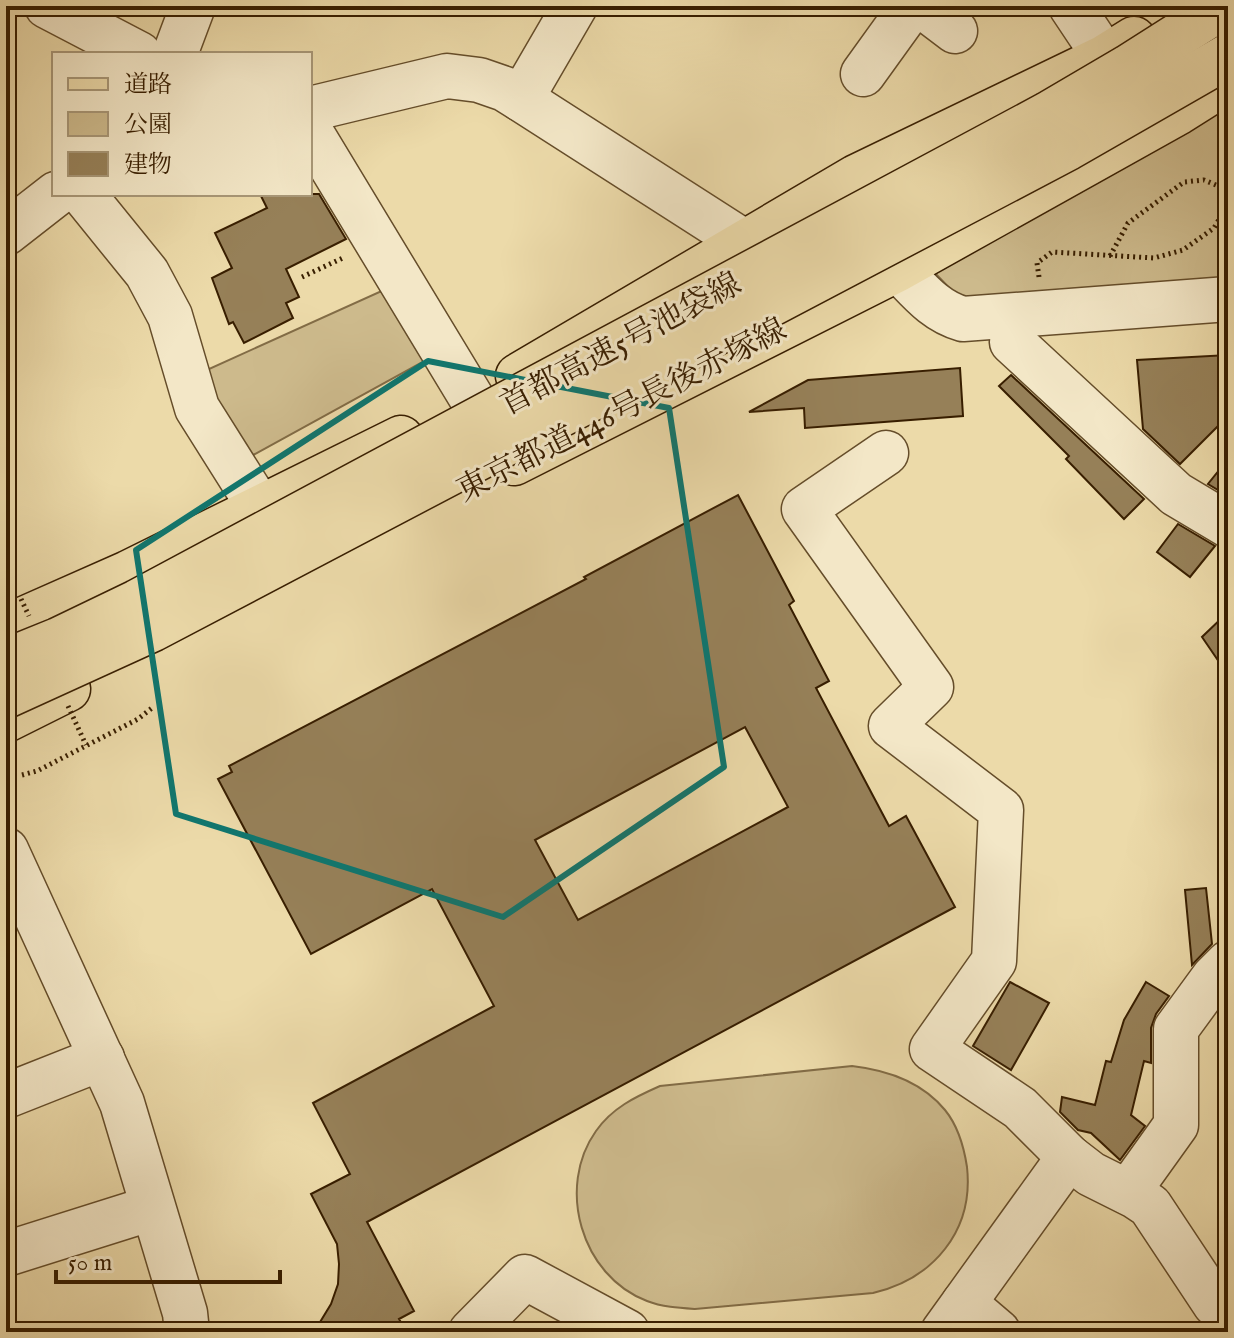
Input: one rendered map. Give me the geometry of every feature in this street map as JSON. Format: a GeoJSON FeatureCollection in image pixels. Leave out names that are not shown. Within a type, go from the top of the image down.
{"type":"FeatureCollection","features":[{"type":"Feature","properties":{"kind":"main road"},"geometry":{"type":"LineString","coordinates":[[6,627],[128,573],[474,402],[856,177],[1105,57],[1185,6]]}},
{"type":"Feature","properties":{"kind":"main road","name":"首都高速5号池袋線"},"geometry":{"type":"LineString","coordinates":[[6,661],[137,602],[1034,122],[1224,6]]}},
{"type":"Feature","properties":{"kind":"main road","name":"首都高速5号池袋線"},"geometry":{"type":"LineString","coordinates":[[6,696],[167,622],[1068,148],[1228,56]]}},
{"type":"Feature","properties":{"kind":"main road","name":"東京都道446号長後赤塚線"},"geometry":{"type":"LineString","coordinates":[[6,720],[898,269],[1179,112],[1228,81]]}},
{"type":"Feature","properties":{"kind":"main road"},"geometry":{"type":"LineString","coordinates":[[1179,112],[1198,106],[1228,103]]}},
{"type":"Feature","properties":{"kind":"street"},"geometry":{"type":"LineString","coordinates":[[47,6],[135,52]]}},
{"type":"Feature","properties":{"kind":"street"},"geometry":{"type":"LineString","coordinates":[[176,52],[193,6]]}},
{"type":"Feature","properties":{"kind":"street"},"geometry":{"type":"LineString","coordinates":[[521,99],[575,6]]}},
{"type":"Feature","properties":{"kind":"street"},"geometry":{"type":"LineString","coordinates":[[1071,6],[1105,57]]}},
{"type":"Feature","properties":{"kind":"street"},"geometry":{"type":"LineString","coordinates":[[863,74],[915,14]]}},
{"type":"Feature","properties":{"kind":"street"},"geometry":{"type":"LineString","coordinates":[[312,109],[447,76],[479,80],[505,89],[744,242]]}},
{"type":"Feature","properties":{"kind":"street"},"geometry":{"type":"LineString","coordinates":[[312,134],[474,402]]}},
{"type":"Feature","properties":{"kind":"street"},"geometry":{"type":"LineString","coordinates":[[6,233],[53,196]]}},
{"type":"Feature","properties":{"kind":"street"},"geometry":{"type":"LineString","coordinates":[[85,196],[147,273],[170,316],[197,408],[260,508]]}},
{"type":"Feature","properties":{"kind":"street"},"geometry":{"type":"LineString","coordinates":[[898,269],[933,305],[963,319],[1228,299]]}},
{"type":"Feature","properties":{"kind":"street"},"geometry":{"type":"LineString","coordinates":[[1012,342],[1176,494],[1228,525]]}},
{"type":"Feature","properties":{"kind":"street"},"geometry":{"type":"LineString","coordinates":[[886,453],[804,509],[931,687],[891,726],[1001,810],[994,961],[932,1049],[1020,1108],[1069,1157],[1091,1174],[1150,1206],[1215,1304],[1228,1316]]}},
{"type":"Feature","properties":{"kind":"street"},"geometry":{"type":"LineString","coordinates":[[6,850],[17,904],[102,1058],[122,1103],[185,1313],[187,1332]]}},
{"type":"Feature","properties":{"kind":"street"},"geometry":{"type":"LineString","coordinates":[[1128,1192],[1176,1125],[1176,1029],[1228,963]]}},
{"type":"Feature","properties":{"kind":"street"},"geometry":{"type":"LineString","coordinates":[[6,1096],[102,1058]]}},
{"type":"Feature","properties":{"kind":"street"},"geometry":{"type":"LineString","coordinates":[[998,1332],[954,1317],[1069,1157]]}},
{"type":"Feature","properties":{"kind":"street"},"geometry":{"type":"LineString","coordinates":[[6,1254],[152,1208]]}},
{"type":"Feature","properties":{"kind":"street"},"geometry":{"type":"LineString","coordinates":[[471,1332],[525,1277],[627,1332]]}},
{"type":"Feature","properties":{"kind":"path"},"geometry":{"type":"LineString","coordinates":[[1110,256],[1128,223],[1184,182],[1204,180],[1228,190]]}},
{"type":"Feature","properties":{"kind":"path"},"geometry":{"type":"LineString","coordinates":[[1040,290],[1037,263],[1052,252],[1154,258],[1183,250],[1214,228],[1228,204]]}},
{"type":"Feature","properties":{"kind":"path"},"geometry":{"type":"LineString","coordinates":[[302,277],[345,257]]}},
{"type":"Feature","properties":{"kind":"path"},"geometry":{"type":"LineString","coordinates":[[22,775],[37,771],[138,719],[152,708]]}},
{"type":"Feature","properties":{"kind":"highlighted area"},"geometry":{"type":"Polygon","coordinates":[[[428,361],[669,408],[724,767],[503,917],[176,814],[136,550],[428,361]]]}},
{"type":"Feature","properties":{"kind":"green space"},"geometry":{"type":"Polygon","coordinates":[[[1228,109],[1228,290],[1027,308],[957,296],[933,271],[1208,111],[1228,109]]]}},
{"type":"Feature","properties":{"kind":"green space"},"geometry":{"type":"Polygon","coordinates":[[[386,289],[430,358],[244,460],[198,374],[386,289]]]}},
{"type":"Feature","properties":{"kind":"green space"},"geometry":{"type":"Polygon","coordinates":[[[852,1066],[891,1074],[915,1085],[936,1100],[957,1130],[967,1167],[964,1212],[945,1249],[931,1264],[895,1286],[873,1293],[695,1309],[647,1301],[624,1289],[606,1272],[591,1251],[582,1228],[577,1203],[578,1178],[584,1153],[596,1131],[617,1110],[660,1086],[852,1066]]]}},
{"type":"Feature","properties":{"kind":"building"},"geometry":{"type":"Polygon","coordinates":[[[319,194],[346,239],[286,269],[299,297],[286,303],[293,318],[244,343],[233,322],[229,324],[212,278],[232,268],[215,233],[267,208],[261,196],[319,194]]]}},
{"type":"Feature","properties":{"kind":"building"},"geometry":{"type":"Polygon","coordinates":[[[1228,355],[1228,416],[1180,464],[1143,429],[1137,360],[1228,355]]]}},
{"type":"Feature","properties":{"kind":"building"},"geometry":{"type":"Polygon","coordinates":[[[960,368],[963,416],[805,428],[804,408],[749,412],[808,380],[960,368]]]}},
{"type":"Feature","properties":{"kind":"building"},"geometry":{"type":"Polygon","coordinates":[[[1011,375],[1144,499],[1124,519],[1066,459],[1069,456],[999,386],[1011,375]]]}},
{"type":"Feature","properties":{"kind":"building"},"geometry":{"type":"Polygon","coordinates":[[[1228,459],[1228,496],[1208,484],[1228,459]]]}},
{"type":"Feature","properties":{"kind":"building"},"geometry":{"type":"Polygon","coordinates":[[[738,495],[794,601],[789,605],[829,681],[816,688],[889,826],[906,816],[955,907],[367,1222],[414,1311],[399,1319],[402,1324],[387,1332],[314,1332],[331,1304],[338,1284],[339,1264],[337,1244],[311,1194],[350,1174],[313,1103],[494,1006],[432,889],[311,954],[218,779],[232,772],[229,766],[586,579],[584,577],[738,495]],[[745,727],[535,840],[578,920],[788,807],[745,727]]]}},
{"type":"Feature","properties":{"kind":"building"},"geometry":{"type":"Polygon","coordinates":[[[1178,524],[1215,546],[1190,577],[1157,552],[1178,524]]]}},
{"type":"Feature","properties":{"kind":"building"},"geometry":{"type":"Polygon","coordinates":[[[1228,612],[1228,675],[1202,637],[1228,612]]]}},
{"type":"Feature","properties":{"kind":"building"},"geometry":{"type":"Polygon","coordinates":[[[1206,888],[1212,944],[1192,965],[1185,890],[1206,888]]]}},
{"type":"Feature","properties":{"kind":"building"},"geometry":{"type":"Polygon","coordinates":[[[1010,982],[1049,1003],[1011,1070],[973,1046],[1010,982]]]}},
{"type":"Feature","properties":{"kind":"building"},"geometry":{"type":"Polygon","coordinates":[[[1146,982],[1169,996],[1156,1014],[1151,1028],[1151,1063],[1144,1061],[1131,1115],[1145,1126],[1120,1160],[1091,1133],[1078,1130],[1060,1112],[1062,1097],[1095,1105],[1106,1061],[1111,1062],[1124,1020],[1146,982]]]}}]}
